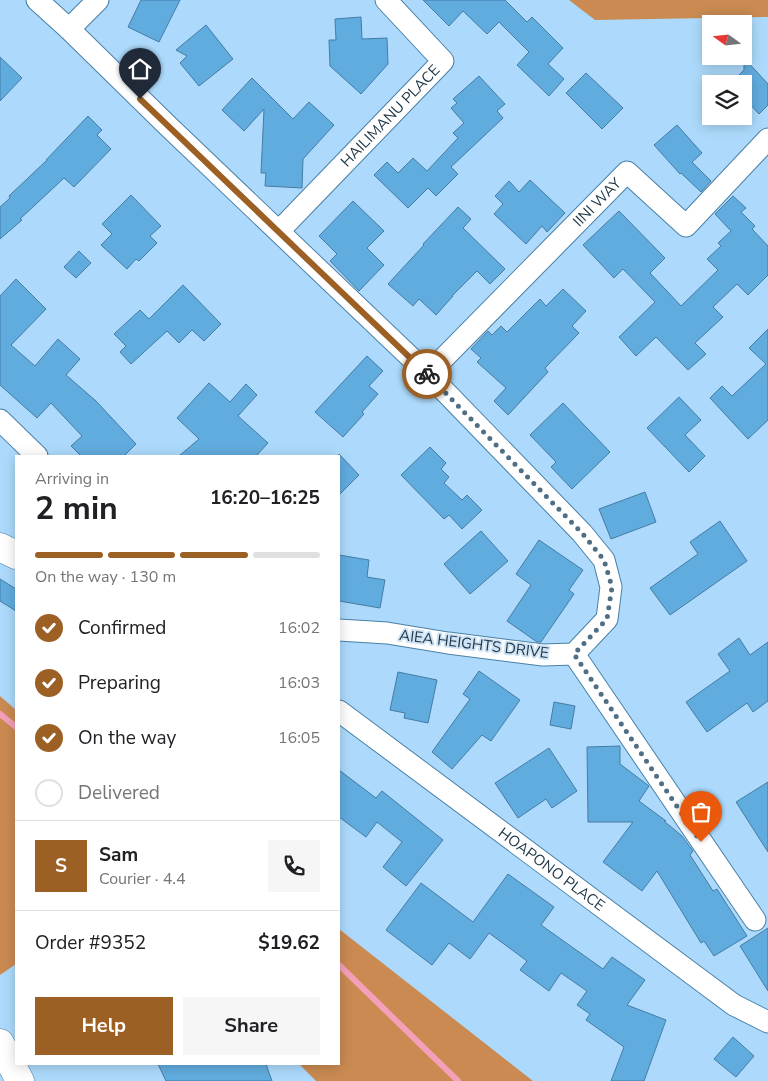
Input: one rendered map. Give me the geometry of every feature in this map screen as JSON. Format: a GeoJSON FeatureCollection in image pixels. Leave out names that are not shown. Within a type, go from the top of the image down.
{"type":"FeatureCollection","features":[{"type":"Feature","properties":{"kind":"street"},"geometry":{"type":"LineString","coordinates":[[37,0],[428,374],[582,533],[604,560],[612,587],[607,619],[574,654],[754,920]]}},
{"type":"Feature","properties":{"kind":"street"},"geometry":{"type":"LineString","coordinates":[[69,29],[98,0]]}},
{"type":"Feature","properties":{"kind":"street","name":"HAILIMANU PLACE"},"geometry":{"type":"LineString","coordinates":[[279,232],[443,61],[386,0]]}},
{"type":"Feature","properties":{"kind":"street","name":"IINI WAY"},"geometry":{"type":"LineString","coordinates":[[428,374],[627,172],[686,226],[768,139]]}},
{"type":"Feature","properties":{"kind":"street"},"geometry":{"type":"LineString","coordinates":[[0,420],[36,455]]}},
{"type":"Feature","properties":{"kind":"street"},"geometry":{"type":"LineString","coordinates":[[0,547],[15,554]]}},
{"type":"Feature","properties":{"kind":"street","name":"AIEA HEIGHTS DRIVE"},"geometry":{"type":"LineString","coordinates":[[340,630],[387,633],[543,655],[574,654]]}},
{"type":"Feature","properties":{"kind":"street","name":"HOAPONO PLACE"},"geometry":{"type":"LineString","coordinates":[[340,712],[734,1005],[768,1022]]}},
{"type":"Feature","properties":{"kind":"street"},"geometry":{"type":"LineString","coordinates":[[0,1043],[20,1081]]}},
{"type":"Feature","properties":{"kind":"shaded area"},"geometry":{"type":"Polygon","coordinates":[[[569,0],[768,0],[768,17],[752,17],[752,15],[702,15],[702,18],[595,20],[569,0]]]}},
{"type":"Feature","properties":{"kind":"shaded area"},"geometry":{"type":"Polygon","coordinates":[[[0,696],[15,709],[15,965],[0,975],[0,696]]]}},
{"type":"Feature","properties":{"kind":"shaded area"},"geometry":{"type":"Polygon","coordinates":[[[340,930],[533,1081],[316,1081],[300,1065],[340,1065],[340,930]]]}},
{"type":"Feature","properties":{"kind":"building"},"geometry":{"type":"Polygon","coordinates":[[[141,0],[180,0],[159,42],[128,27],[141,0]]]}},
{"type":"Feature","properties":{"kind":"building"},"geometry":{"type":"Polygon","coordinates":[[[423,0],[505,0],[527,22],[532,17],[563,48],[548,64],[564,79],[549,96],[517,65],[529,52],[499,22],[487,34],[463,11],[449,26],[423,0]]]}},
{"type":"Feature","properties":{"kind":"building"},"geometry":{"type":"Polygon","coordinates":[[[361,17],[362,39],[387,38],[388,64],[361,94],[330,66],[329,40],[336,40],[335,19],[361,17]]]}},
{"type":"Feature","properties":{"kind":"building"},"geometry":{"type":"Polygon","coordinates":[[[206,25],[233,59],[199,86],[180,63],[187,56],[176,50],[206,25]]]}},
{"type":"Feature","properties":{"kind":"building"},"geometry":{"type":"Polygon","coordinates":[[[0,57],[22,78],[0,101],[0,57]]]}},
{"type":"Feature","properties":{"kind":"building"},"geometry":{"type":"Polygon","coordinates":[[[744,65],[750,65],[768,84],[768,105],[759,114],[752,107],[752,75],[739,75],[744,70],[744,65]]]}},
{"type":"Feature","properties":{"kind":"building"},"geometry":{"type":"Polygon","coordinates":[[[586,73],[623,108],[602,129],[566,93],[586,73]]]}},
{"type":"Feature","properties":{"kind":"building"},"geometry":{"type":"Polygon","coordinates":[[[479,76],[505,104],[497,111],[503,118],[451,167],[458,174],[436,196],[428,188],[408,208],[374,175],[387,162],[398,173],[413,158],[427,171],[458,138],[453,133],[464,123],[451,108],[457,103],[453,99],[479,76]]]}},
{"type":"Feature","properties":{"kind":"building"},"geometry":{"type":"Polygon","coordinates":[[[252,78],[293,119],[309,102],[334,125],[303,159],[302,188],[265,186],[266,173],[261,173],[264,109],[244,131],[222,110],[252,78]]]}},
{"type":"Feature","properties":{"kind":"building"},"geometry":{"type":"Polygon","coordinates":[[[88,116],[102,130],[97,135],[111,149],[74,187],[64,178],[0,239],[0,207],[88,116]]]}},
{"type":"Feature","properties":{"kind":"building"},"geometry":{"type":"Polygon","coordinates":[[[677,125],[702,153],[692,162],[711,181],[701,192],[680,174],[654,145],[677,125]]]}},
{"type":"Feature","properties":{"kind":"building"},"geometry":{"type":"Polygon","coordinates":[[[530,180],[565,213],[547,232],[542,226],[526,244],[494,214],[503,204],[495,196],[509,181],[519,192],[530,180]]]}},
{"type":"Feature","properties":{"kind":"building"},"geometry":{"type":"Polygon","coordinates":[[[131,195],[161,226],[150,236],[157,243],[139,261],[136,259],[127,269],[101,245],[112,234],[102,224],[131,195]]]}},
{"type":"Feature","properties":{"kind":"building"},"geometry":{"type":"Polygon","coordinates":[[[733,196],[746,208],[741,212],[755,226],[752,229],[768,246],[768,275],[748,295],[737,284],[713,307],[723,317],[695,343],[706,354],[688,370],[656,337],[636,356],[619,337],[655,302],[623,269],[614,278],[583,245],[619,211],[665,258],[650,273],[681,306],[718,270],[707,259],[721,246],[718,243],[731,231],[715,214],[733,196]]]}},
{"type":"Feature","properties":{"kind":"building"},"geometry":{"type":"Polygon","coordinates":[[[353,201],[384,231],[367,248],[384,265],[359,291],[330,261],[337,254],[319,236],[353,201]]]}},
{"type":"Feature","properties":{"kind":"building"},"geometry":{"type":"Polygon","coordinates":[[[458,207],[471,219],[463,228],[505,269],[490,284],[477,271],[436,315],[419,299],[413,306],[388,284],[458,207]]]}},
{"type":"Feature","properties":{"kind":"building"},"geometry":{"type":"Polygon","coordinates":[[[79,251],[91,263],[76,278],[64,267],[79,251]]]}},
{"type":"Feature","properties":{"kind":"building"},"geometry":{"type":"Polygon","coordinates":[[[16,279],[46,309],[11,345],[35,366],[58,339],[80,359],[66,375],[96,401],[136,444],[125,455],[80,455],[71,446],[82,436],[51,403],[37,418],[0,385],[0,296],[16,279]]]}},
{"type":"Feature","properties":{"kind":"building"},"geometry":{"type":"Polygon","coordinates":[[[183,285],[221,324],[204,341],[192,330],[179,343],[167,331],[131,364],[120,352],[126,346],[114,334],[140,310],[149,319],[183,285]]]}},
{"type":"Feature","properties":{"kind":"building"},"geometry":{"type":"Polygon","coordinates":[[[563,289],[586,311],[572,326],[579,333],[545,368],[548,372],[508,415],[494,401],[506,388],[477,362],[481,358],[471,349],[488,331],[492,335],[501,326],[507,332],[540,299],[546,306],[563,289]]]}},
{"type":"Feature","properties":{"kind":"building"},"geometry":{"type":"Polygon","coordinates":[[[768,329],[768,420],[748,439],[710,398],[722,386],[732,396],[766,364],[749,348],[768,329]]]}},
{"type":"Feature","properties":{"kind":"building"},"geometry":{"type":"Polygon","coordinates":[[[367,356],[383,371],[369,386],[378,394],[362,412],[364,414],[343,437],[315,412],[367,356]]]}},
{"type":"Feature","properties":{"kind":"building"},"geometry":{"type":"Polygon","coordinates":[[[209,383],[230,402],[246,384],[257,395],[238,416],[268,443],[257,455],[180,455],[199,439],[177,418],[209,383]]]}},
{"type":"Feature","properties":{"kind":"building"},"geometry":{"type":"Polygon","coordinates":[[[679,397],[701,420],[685,435],[705,456],[689,472],[647,428],[679,397]]]}},
{"type":"Feature","properties":{"kind":"building"},"geometry":{"type":"Polygon","coordinates":[[[563,403],[610,452],[572,489],[551,467],[556,462],[530,435],[563,403]]]}},
{"type":"Feature","properties":{"kind":"building"},"geometry":{"type":"Polygon","coordinates":[[[430,447],[446,463],[441,469],[449,477],[444,483],[462,500],[467,495],[482,510],[462,529],[449,515],[444,519],[401,475],[430,447]]]}},
{"type":"Feature","properties":{"kind":"building"},"geometry":{"type":"Polygon","coordinates":[[[340,455],[359,475],[340,494],[340,455]]]}},
{"type":"Feature","properties":{"kind":"building"},"geometry":{"type":"Polygon","coordinates":[[[645,492],[656,522],[611,539],[599,509],[645,492]]]}},
{"type":"Feature","properties":{"kind":"building"},"geometry":{"type":"Polygon","coordinates":[[[720,521],[747,561],[670,615],[650,588],[698,554],[690,542],[720,521]]]}},
{"type":"Feature","properties":{"kind":"building"},"geometry":{"type":"Polygon","coordinates":[[[481,531],[508,561],[470,594],[444,564],[481,531]]]}},
{"type":"Feature","properties":{"kind":"building"},"geometry":{"type":"Polygon","coordinates":[[[539,540],[583,570],[569,590],[574,594],[541,642],[537,642],[507,621],[531,585],[516,574],[539,540]]]}},
{"type":"Feature","properties":{"kind":"building"},"geometry":{"type":"Polygon","coordinates":[[[340,555],[369,560],[367,577],[385,580],[380,608],[340,601],[340,555]]]}},
{"type":"Feature","properties":{"kind":"building"},"geometry":{"type":"Polygon","coordinates":[[[0,579],[15,588],[15,610],[0,601],[0,579]]]}},
{"type":"Feature","properties":{"kind":"building"},"geometry":{"type":"Polygon","coordinates":[[[739,638],[750,655],[768,642],[768,701],[753,712],[747,703],[707,732],[686,702],[730,671],[718,654],[739,638]]]}},
{"type":"Feature","properties":{"kind":"building"},"geometry":{"type":"Polygon","coordinates":[[[479,671],[520,700],[491,741],[482,735],[452,769],[432,752],[470,699],[463,694],[479,671]]]}},
{"type":"Feature","properties":{"kind":"building"},"geometry":{"type":"Polygon","coordinates":[[[398,672],[437,680],[428,723],[404,718],[405,713],[390,710],[398,672]]]}},
{"type":"Feature","properties":{"kind":"building"},"geometry":{"type":"Polygon","coordinates":[[[554,702],[575,706],[571,729],[550,725],[554,702]]]}},
{"type":"Feature","properties":{"kind":"building"},"geometry":{"type":"Polygon","coordinates":[[[620,746],[620,764],[649,786],[639,801],[666,821],[664,821],[682,836],[693,851],[690,855],[713,891],[717,889],[747,936],[714,956],[704,941],[701,943],[657,871],[642,891],[603,862],[633,822],[588,822],[587,747],[620,746]]]}},
{"type":"Feature","properties":{"kind":"building"},"geometry":{"type":"Polygon","coordinates":[[[549,748],[577,791],[552,808],[546,799],[518,818],[495,783],[549,748]]]}},
{"type":"Feature","properties":{"kind":"building"},"geometry":{"type":"Polygon","coordinates":[[[340,771],[376,798],[382,791],[443,840],[406,886],[383,867],[402,842],[377,822],[366,837],[340,818],[340,771]]]}},
{"type":"Feature","properties":{"kind":"building"},"geometry":{"type":"Polygon","coordinates":[[[768,782],[768,852],[736,802],[768,782]]]}},
{"type":"Feature","properties":{"kind":"building"},"geometry":{"type":"Polygon","coordinates":[[[508,874],[554,907],[541,925],[603,969],[612,957],[645,980],[627,1005],[666,1020],[644,1081],[611,1081],[624,1047],[586,1020],[590,1014],[577,1005],[587,991],[561,973],[549,991],[520,970],[527,961],[489,933],[470,959],[449,943],[432,965],[386,930],[421,883],[473,922],[508,874]]]}},
{"type":"Feature","properties":{"kind":"building"},"geometry":{"type":"Polygon","coordinates":[[[768,928],[768,991],[740,946],[768,928]]]}},
{"type":"Feature","properties":{"kind":"building"},"geometry":{"type":"Polygon","coordinates":[[[733,1037],[754,1056],[736,1077],[714,1059],[733,1037]]]}},
{"type":"Feature","properties":{"kind":"building"},"geometry":{"type":"Polygon","coordinates":[[[158,1065],[266,1065],[272,1081],[166,1081],[158,1065]]]}},
{"type":"Feature","properties":{"kind":"waterway"},"geometry":{"type":"LineString","coordinates":[[0,714],[15,726]]}},
{"type":"Feature","properties":{"kind":"waterway"},"geometry":{"type":"LineString","coordinates":[[340,966],[458,1081]]}},
{"type":"Feature","properties":{"kind":"way so far"},"geometry":{"type":"LineString","coordinates":[[427,374],[582,533],[604,560],[612,587],[607,619],[574,654],[701,842]]}},
{"type":"Feature","properties":{"kind":"route"},"geometry":{"type":"LineString","coordinates":[[140,99],[427,374]]}}]}
